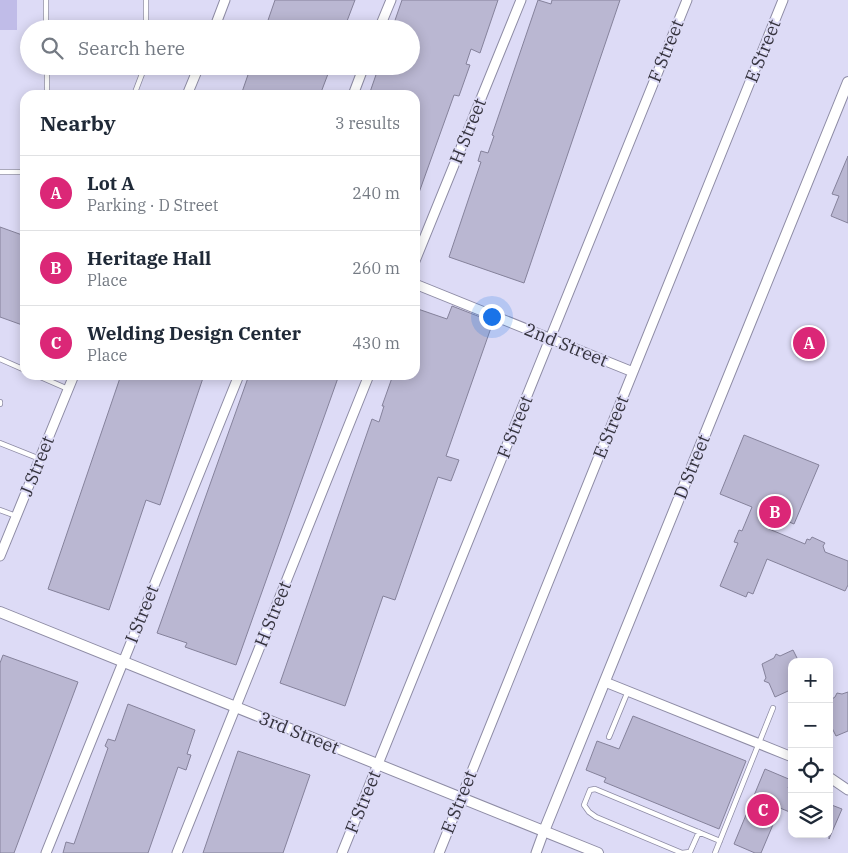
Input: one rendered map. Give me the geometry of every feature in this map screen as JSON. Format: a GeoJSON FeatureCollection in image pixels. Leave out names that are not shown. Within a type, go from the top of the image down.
{"type":"FeatureCollection","features":[{"type":"Feature","properties":{"kind":"street"},"geometry":{"type":"LineString","coordinates":[[217,20],[225,0]]}},
{"type":"Feature","properties":{"kind":"street"},"geometry":{"type":"LineString","coordinates":[[383,20],[391,0]]}},
{"type":"Feature","properties":{"kind":"street","name":"H Street"},"geometry":{"type":"LineString","coordinates":[[420,249],[521,0]]}},
{"type":"Feature","properties":{"kind":"street","name":"F Street"},"geometry":{"type":"LineString","coordinates":[[342,853],[687,0]]}},
{"type":"Feature","properties":{"kind":"street","name":"E Street"},"geometry":{"type":"LineString","coordinates":[[438,853],[783,0]]}},
{"type":"Feature","properties":{"kind":"street"},"geometry":{"type":"LineString","coordinates":[[189,90],[195,75]]}},
{"type":"Feature","properties":{"kind":"street"},"geometry":{"type":"LineString","coordinates":[[355,90],[361,75]]}},
{"type":"Feature","properties":{"kind":"street","name":"D Street"},"geometry":{"type":"LineString","coordinates":[[536,853],[844,102],[848,82]]}},
{"type":"Feature","properties":{"kind":"street","name":"2nd Street"},"geometry":{"type":"LineString","coordinates":[[420,286],[633,372]]}},
{"type":"Feature","properties":{"kind":"street","name":"J Street"},"geometry":{"type":"LineString","coordinates":[[0,556],[72,380]]}},
{"type":"Feature","properties":{"kind":"street","name":"I Street"},"geometry":{"type":"LineString","coordinates":[[46,853],[237,380]]}},
{"type":"Feature","properties":{"kind":"street","name":"H Street"},"geometry":{"type":"LineString","coordinates":[[177,853],[367,380]]}},
{"type":"Feature","properties":{"kind":"street","name":"3rd Street"},"geometry":{"type":"LineString","coordinates":[[0,612],[598,853]]}},
{"type":"Feature","properties":{"kind":"street"},"geometry":{"type":"LineString","coordinates":[[605,682],[788,756]]}},
{"type":"Feature","properties":{"kind":"street"},"geometry":{"type":"LineString","coordinates":[[833,780],[848,790]]}},
{"type":"Feature","properties":{"kind":"lane"},"geometry":{"type":"LineString","coordinates":[[46,0],[46,20]]}},
{"type":"Feature","properties":{"kind":"lane"},"geometry":{"type":"LineString","coordinates":[[146,0],[146,20]]}},
{"type":"Feature","properties":{"kind":"lane"},"geometry":{"type":"LineString","coordinates":[[47,75],[47,90]]}},
{"type":"Feature","properties":{"kind":"lane"},"geometry":{"type":"LineString","coordinates":[[136,90],[142,75]]}},
{"type":"Feature","properties":{"kind":"lane"},"geometry":{"type":"LineString","coordinates":[[0,172],[20,172]]}},
{"type":"Feature","properties":{"kind":"lane"},"geometry":{"type":"LineString","coordinates":[[0,359],[20,368]]}},
{"type":"Feature","properties":{"kind":"lane"},"geometry":{"type":"LineString","coordinates":[[47,380],[68,389]]}},
{"type":"Feature","properties":{"kind":"lane"},"geometry":{"type":"LineString","coordinates":[[0,443],[40,459]]}},
{"type":"Feature","properties":{"kind":"lane"},"geometry":{"type":"LineString","coordinates":[[0,510],[16,516]]}},
{"type":"Feature","properties":{"kind":"lane"},"geometry":{"type":"LineString","coordinates":[[609,737],[628,691]]}},
{"type":"Feature","properties":{"kind":"lane"},"geometry":{"type":"LineString","coordinates":[[715,853],[772,708]]}},
{"type":"Feature","properties":{"kind":"lane"},"geometry":{"type":"LineString","coordinates":[[699,832],[690,852],[682,853],[596,817],[584,805],[590,790],[595,789],[699,832],[720,841]]}},
{"type":"Feature","properties":{"kind":"shaded area"},"geometry":{"type":"Polygon","coordinates":[[[0,0],[17,0],[17,30],[0,30],[0,0]]]}},
{"type":"Feature","properties":{"kind":"building"},"geometry":{"type":"Polygon","coordinates":[[[275,0],[355,0],[347,20],[268,20],[275,0]]]}},
{"type":"Feature","properties":{"kind":"building"},"geometry":{"type":"Polygon","coordinates":[[[402,0],[498,0],[480,53],[471,49],[466,64],[470,65],[459,96],[454,95],[420,190],[420,90],[371,90],[376,75],[420,75],[420,20],[395,20],[402,0]]]}},
{"type":"Feature","properties":{"kind":"building"},"geometry":{"type":"Polygon","coordinates":[[[538,0],[551,4],[552,0],[620,0],[524,283],[449,257],[481,162],[478,161],[481,151],[488,153],[494,136],[492,135],[538,0]]]}},
{"type":"Feature","properties":{"kind":"building"},"geometry":{"type":"Polygon","coordinates":[[[248,75],[328,75],[322,90],[243,90],[248,75]]]}},
{"type":"Feature","properties":{"kind":"building"},"geometry":{"type":"Polygon","coordinates":[[[848,156],[848,223],[831,216],[839,196],[832,194],[848,156]]]}},
{"type":"Feature","properties":{"kind":"building"},"geometry":{"type":"Polygon","coordinates":[[[0,227],[20,234],[20,324],[0,317],[0,227]]]}},
{"type":"Feature","properties":{"kind":"building"},"geometry":{"type":"Polygon","coordinates":[[[452,306],[493,322],[446,456],[459,460],[451,481],[438,477],[395,600],[383,596],[345,706],[280,683],[372,419],[379,422],[384,406],[382,406],[391,380],[420,380],[420,310],[447,319],[452,306]]]}},
{"type":"Feature","properties":{"kind":"building"},"geometry":{"type":"Polygon","coordinates":[[[119,380],[202,380],[160,505],[146,500],[109,610],[48,589],[119,380]]]}},
{"type":"Feature","properties":{"kind":"building"},"geometry":{"type":"Polygon","coordinates":[[[247,380],[337,380],[236,665],[185,647],[187,643],[157,633],[247,380]]]}},
{"type":"Feature","properties":{"kind":"building"},"geometry":{"type":"Polygon","coordinates":[[[744,435],[819,465],[794,524],[775,516],[769,529],[805,544],[807,539],[810,540],[812,537],[825,543],[823,546],[825,552],[848,561],[848,585],[845,591],[767,559],[753,594],[748,592],[746,597],[720,586],[738,543],[734,542],[739,530],[742,531],[752,507],[720,494],[744,435]]]}},
{"type":"Feature","properties":{"kind":"building"},"geometry":{"type":"Polygon","coordinates":[[[793,650],[797,658],[788,658],[788,691],[775,697],[769,683],[764,681],[766,678],[762,664],[774,658],[776,654],[780,656],[793,650]]]}},
{"type":"Feature","properties":{"kind":"building"},"geometry":{"type":"Polygon","coordinates":[[[3,655],[78,682],[14,853],[0,853],[0,663],[3,655]]]}},
{"type":"Feature","properties":{"kind":"building"},"geometry":{"type":"Polygon","coordinates":[[[848,692],[848,731],[836,736],[833,730],[833,698],[837,693],[848,692]]]}},
{"type":"Feature","properties":{"kind":"building"},"geometry":{"type":"Polygon","coordinates":[[[128,704],[195,730],[187,754],[191,755],[186,770],[178,767],[148,853],[63,853],[66,842],[74,844],[108,748],[105,746],[108,739],[115,741],[128,704]]]}},
{"type":"Feature","properties":{"kind":"building"},"geometry":{"type":"Polygon","coordinates":[[[633,716],[746,761],[719,829],[604,782],[606,778],[586,770],[597,741],[619,749],[633,716]]]}},
{"type":"Feature","properties":{"kind":"building"},"geometry":{"type":"Polygon","coordinates":[[[238,751],[310,775],[283,853],[203,853],[238,751]]]}},
{"type":"Feature","properties":{"kind":"building"},"geometry":{"type":"Polygon","coordinates":[[[765,769],[788,779],[788,811],[780,808],[761,853],[755,853],[734,844],[765,769]]]}},
{"type":"Feature","properties":{"kind":"building"},"geometry":{"type":"Polygon","coordinates":[[[833,806],[842,809],[833,830],[833,806]]]}},
{"type":"Feature","properties":{"kind":"place","name":"Lot A"},"geometry":{"type":"Point","coordinates":[809,343]}},
{"type":"Feature","properties":{"kind":"place","name":"Heritage Hall"},"geometry":{"type":"Point","coordinates":[775,512]}},
{"type":"Feature","properties":{"kind":"place","name":"Welding Design Center"},"geometry":{"type":"Point","coordinates":[763,810]}}]}
